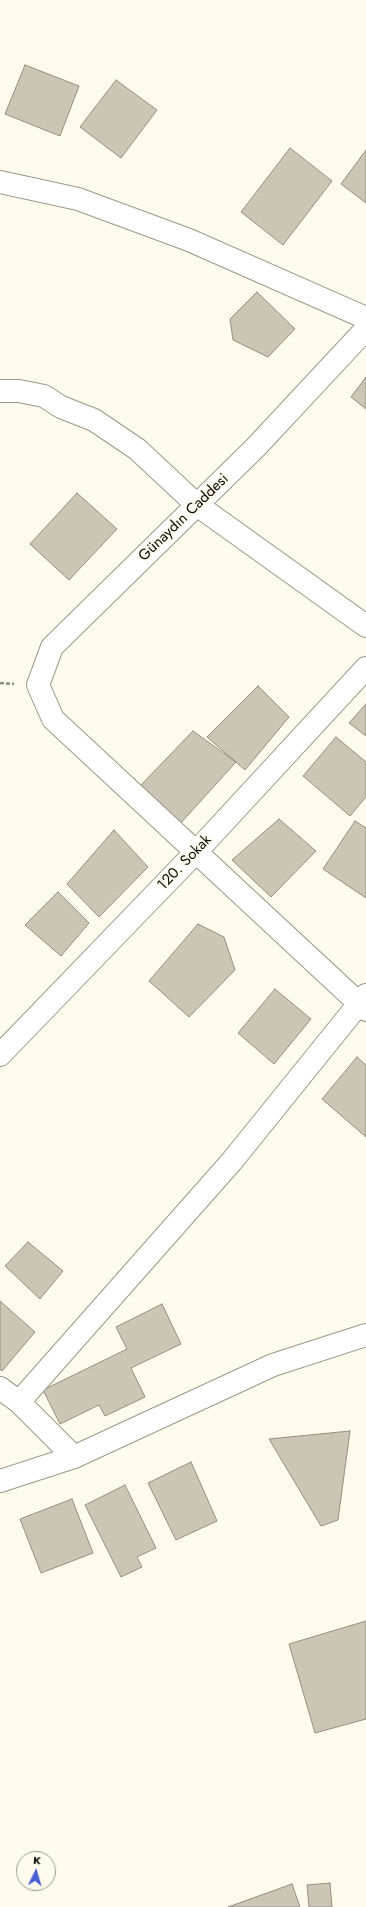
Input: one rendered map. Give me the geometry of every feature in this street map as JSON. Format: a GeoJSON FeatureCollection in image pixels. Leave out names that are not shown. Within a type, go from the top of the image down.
{"type":"FeatureCollection","features":[{"type":"Feature","properties":{"kind":"street"},"geometry":{"type":"LineString","coordinates":[[0,182],[78,199],[181,237],[366,318]]}},
{"type":"Feature","properties":{"kind":"street","name":"Günaydın Caddesi"},"geometry":{"type":"LineString","coordinates":[[195,853],[53,719],[38,684],[52,647],[256,447],[366,329]]}},
{"type":"Feature","properties":{"kind":"street"},"geometry":{"type":"LineString","coordinates":[[0,391],[19,391],[44,396],[61,407],[94,420],[137,449],[197,505],[366,626]]}},
{"type":"Feature","properties":{"kind":"street","name":"120. Sokak"},"geometry":{"type":"LineString","coordinates":[[0,1055],[195,853],[366,668]]}},
{"type":"Feature","properties":{"kind":"street"},"geometry":{"type":"LineString","coordinates":[[19,1402],[232,1160],[363,1002],[195,853]]}},
{"type":"Feature","properties":{"kind":"street"},"geometry":{"type":"LineString","coordinates":[[0,1481],[74,1456],[273,1365],[366,1335]]}},
{"type":"Feature","properties":{"kind":"street"},"geometry":{"type":"LineString","coordinates":[[0,1388],[19,1402],[74,1456]]}},
{"type":"Feature","properties":{"kind":"building"},"geometry":{"type":"Polygon","coordinates":[[[25,65],[79,86],[60,136],[5,114],[25,65]]]}},
{"type":"Feature","properties":{"kind":"building"},"geometry":{"type":"Polygon","coordinates":[[[116,80],[157,110],[121,158],[80,127],[116,80]]]}},
{"type":"Feature","properties":{"kind":"building"},"geometry":{"type":"Polygon","coordinates":[[[290,148],[332,181],[283,245],[241,212],[290,148]]]}},
{"type":"Feature","properties":{"kind":"building"},"geometry":{"type":"Polygon","coordinates":[[[366,150],[366,203],[341,184],[366,150]]]}},
{"type":"Feature","properties":{"kind":"building"},"geometry":{"type":"Polygon","coordinates":[[[257,292],[295,329],[268,357],[233,340],[230,319],[257,292]]]}},
{"type":"Feature","properties":{"kind":"building"},"geometry":{"type":"Polygon","coordinates":[[[366,377],[366,409],[351,397],[366,377]]]}},
{"type":"Feature","properties":{"kind":"building"},"geometry":{"type":"Polygon","coordinates":[[[77,493],[117,529],[69,580],[30,544],[77,493]]]}},
{"type":"Feature","properties":{"kind":"building"},"geometry":{"type":"Polygon","coordinates":[[[258,686],[289,717],[245,770],[207,737],[258,686]]]}},
{"type":"Feature","properties":{"kind":"building"},"geometry":{"type":"Polygon","coordinates":[[[366,704],[366,736],[349,723],[366,704]]]}},
{"type":"Feature","properties":{"kind":"building"},"geometry":{"type":"Polygon","coordinates":[[[193,731],[236,762],[179,825],[140,786],[193,731]]]}},
{"type":"Feature","properties":{"kind":"building"},"geometry":{"type":"Polygon","coordinates":[[[336,737],[366,762],[366,797],[350,816],[303,776],[336,737]]]}},
{"type":"Feature","properties":{"kind":"building"},"geometry":{"type":"Polygon","coordinates":[[[279,819],[316,851],[271,897],[232,860],[279,819]]]}},
{"type":"Feature","properties":{"kind":"building"},"geometry":{"type":"Polygon","coordinates":[[[355,821],[366,828],[366,898],[323,869],[355,821]]]}},
{"type":"Feature","properties":{"kind":"building"},"geometry":{"type":"Polygon","coordinates":[[[114,830],[148,867],[99,917],[67,884],[114,830]]]}},
{"type":"Feature","properties":{"kind":"building"},"geometry":{"type":"Polygon","coordinates":[[[58,892],[89,923],[61,956],[25,925],[58,892]]]}},
{"type":"Feature","properties":{"kind":"building"},"geometry":{"type":"Polygon","coordinates":[[[198,924],[224,937],[235,970],[189,1017],[149,981],[198,924]]]}},
{"type":"Feature","properties":{"kind":"building"},"geometry":{"type":"Polygon","coordinates":[[[275,989],[311,1019],[274,1064],[238,1033],[275,989]]]}},
{"type":"Feature","properties":{"kind":"building"},"geometry":{"type":"Polygon","coordinates":[[[357,1057],[366,1065],[366,1137],[322,1099],[357,1057]]]}},
{"type":"Feature","properties":{"kind":"building"},"geometry":{"type":"Polygon","coordinates":[[[28,1242],[63,1271],[40,1299],[5,1266],[28,1242]]]}},
{"type":"Feature","properties":{"kind":"building"},"geometry":{"type":"Polygon","coordinates":[[[0,1301],[35,1332],[2,1371],[0,1369],[0,1301]]]}},
{"type":"Feature","properties":{"kind":"building"},"geometry":{"type":"Polygon","coordinates":[[[162,1304],[181,1344],[131,1368],[145,1397],[105,1416],[99,1405],[60,1424],[43,1390],[127,1349],[116,1327],[162,1304]]]}},
{"type":"Feature","properties":{"kind":"building"},"geometry":{"type":"Polygon","coordinates":[[[350,1431],[338,1520],[321,1526],[269,1439],[350,1431]]]}},
{"type":"Feature","properties":{"kind":"building"},"geometry":{"type":"Polygon","coordinates":[[[191,1462],[217,1521],[176,1540],[148,1483],[191,1462]]]}},
{"type":"Feature","properties":{"kind":"building"},"geometry":{"type":"Polygon","coordinates":[[[125,1485],[156,1548],[137,1557],[142,1567],[121,1577],[85,1505],[125,1485]]]}},
{"type":"Feature","properties":{"kind":"building"},"geometry":{"type":"Polygon","coordinates":[[[72,1499],[93,1553],[41,1573],[20,1519],[72,1499]]]}},
{"type":"Feature","properties":{"kind":"building"},"geometry":{"type":"Polygon","coordinates":[[[366,1621],[366,1719],[315,1733],[289,1644],[366,1621]]]}},
{"type":"Feature","properties":{"kind":"building"},"geometry":{"type":"Polygon","coordinates":[[[330,1883],[332,1907],[309,1907],[307,1885],[330,1883]]]}},
{"type":"Feature","properties":{"kind":"building"},"geometry":{"type":"Polygon","coordinates":[[[292,1884],[300,1907],[228,1907],[292,1884]]]}}]}
